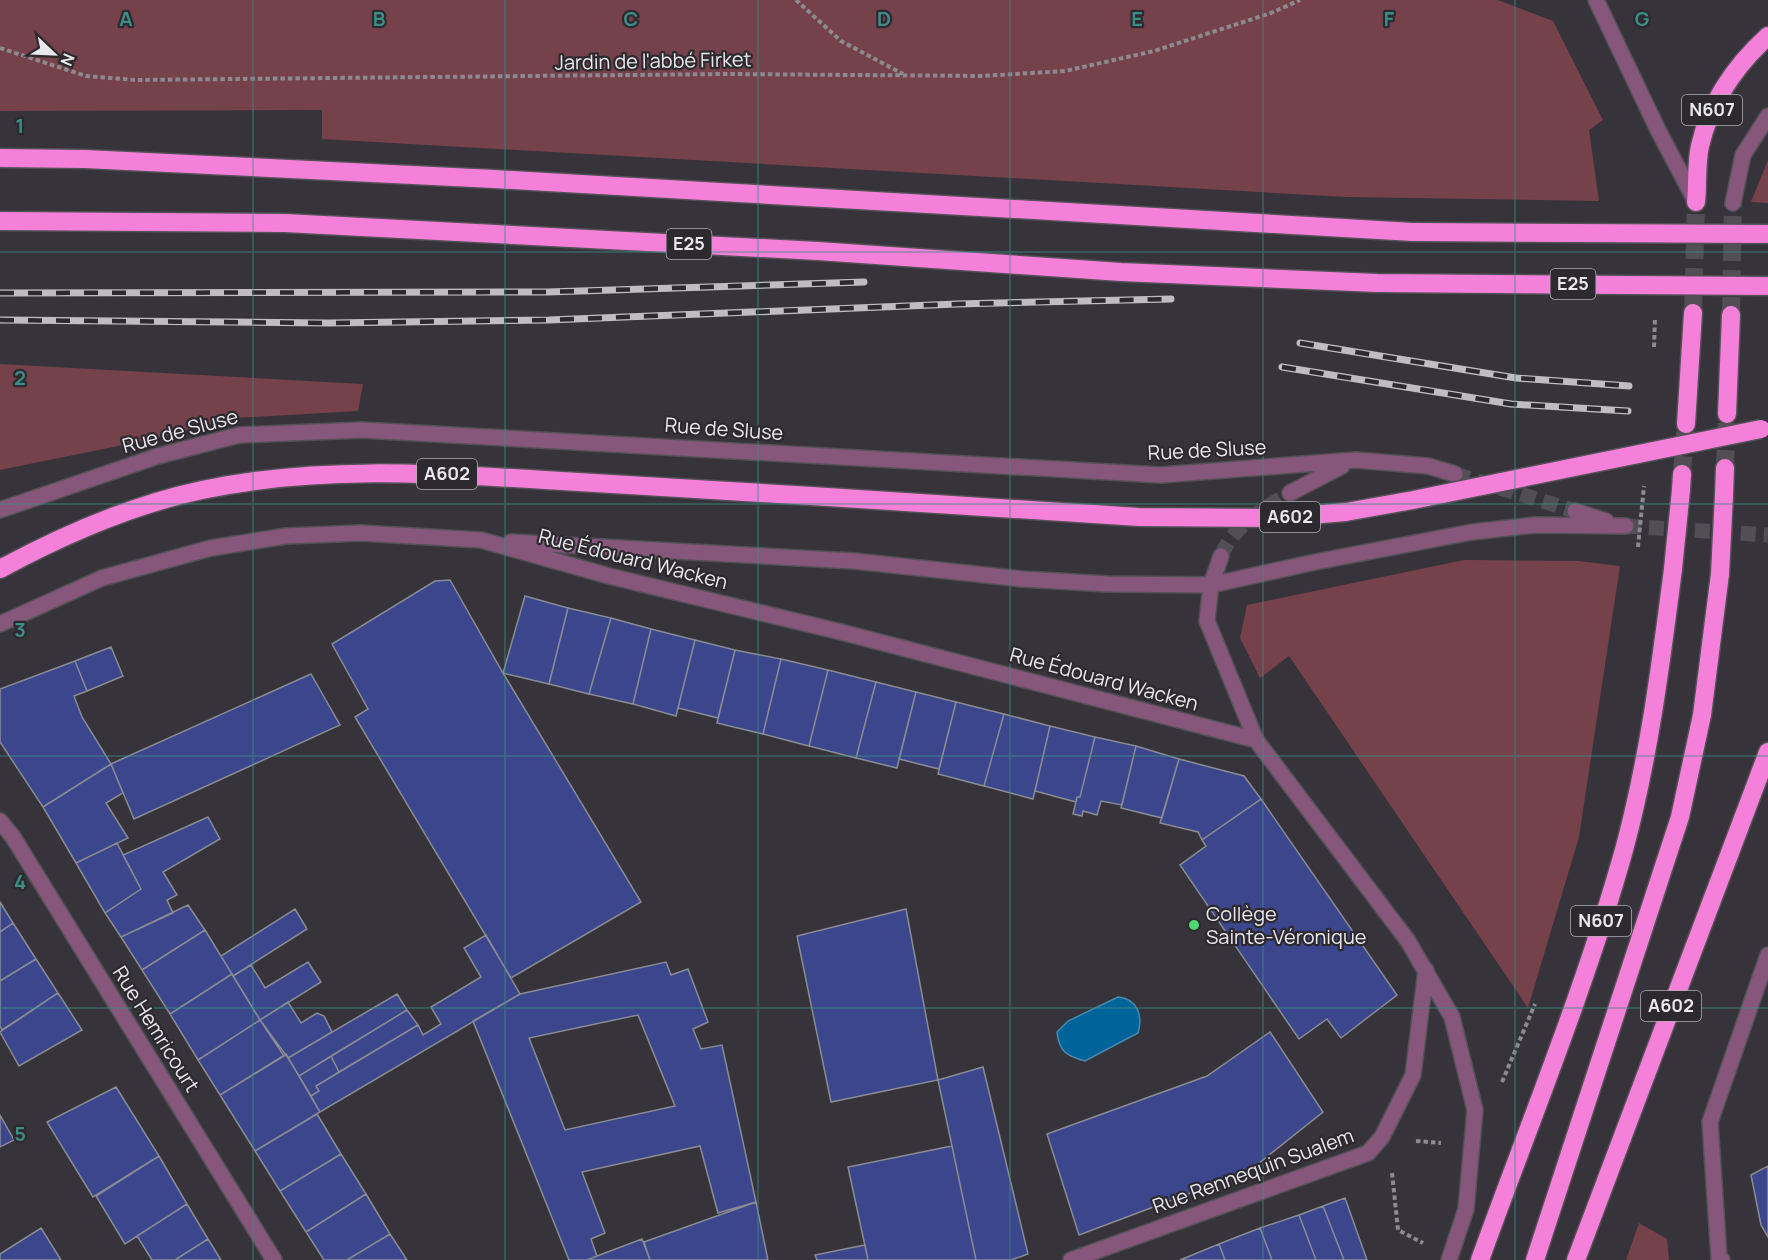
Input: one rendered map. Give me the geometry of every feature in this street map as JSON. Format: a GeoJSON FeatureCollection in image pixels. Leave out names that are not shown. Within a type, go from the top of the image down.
{"type":"FeatureCollection","features":[{"type":"Feature","properties":{"kind":"highway","name":"N607"},"geometry":{"type":"LineString","coordinates":[[1696,202],[1700,147],[1713,107],[1729,78],[1749,53],[1768,36]]}},
{"type":"Feature","properties":{"kind":"highway"},"geometry":{"type":"LineString","coordinates":[[0,158],[85,159],[494,179],[1413,232],[1768,234]]}},
{"type":"Feature","properties":{"kind":"highway","name":"E25"},"geometry":{"type":"LineString","coordinates":[[0,221],[285,223],[818,251],[1120,272],[1377,282],[1768,286]]}},
{"type":"Feature","properties":{"kind":"highway"},"geometry":{"type":"LineString","coordinates":[[1686,424],[1693,313]]}},
{"type":"Feature","properties":{"kind":"highway"},"geometry":{"type":"LineString","coordinates":[[1727,414],[1731,315]]}},
{"type":"Feature","properties":{"kind":"highway","name":"A602"},"geometry":{"type":"LineString","coordinates":[[0,569],[47,544],[132,510],[201,490],[268,479],[361,473],[471,475],[1139,517],[1274,518],[1346,512],[1401,502],[1765,428]]}},
{"type":"Feature","properties":{"kind":"highway","name":"N607"},"geometry":{"type":"LineString","coordinates":[[1535,1260],[1680,817],[1702,715],[1720,574],[1725,468]]}},
{"type":"Feature","properties":{"kind":"highway","name":"N607"},"geometry":{"type":"LineString","coordinates":[[1480,1260],[1578,990],[1624,849],[1657,695],[1681,482]]}},
{"type":"Feature","properties":{"kind":"highway","name":"A602"},"geometry":{"type":"LineString","coordinates":[[1576,1260],[1768,752]]}},
{"type":"Feature","properties":{"kind":"street"},"geometry":{"type":"LineString","coordinates":[[1596,0],[1658,130],[1696,202]]}},
{"type":"Feature","properties":{"kind":"street"},"geometry":{"type":"LineString","coordinates":[[1733,203],[1743,155],[1768,116]]}},
{"type":"Feature","properties":{"kind":"street","name":"Rue de Sluse"},"geometry":{"type":"LineString","coordinates":[[0,510],[158,456],[239,435],[362,430],[1161,475],[1356,460],[1428,466],[1455,474]]}},
{"type":"Feature","properties":{"kind":"street"},"geometry":{"type":"LineString","coordinates":[[1290,493],[1356,460]]}},
{"type":"Feature","properties":{"kind":"street"},"geometry":{"type":"LineString","coordinates":[[481,540],[854,561],[1022,579],[1097,584],[1212,585],[1315,562],[1472,532],[1535,525],[1626,526],[1575,511]]}},
{"type":"Feature","properties":{"kind":"street","name":"Rue Édouard Wacken"},"geometry":{"type":"LineString","coordinates":[[0,624],[102,578],[211,548],[286,536],[361,533],[481,540],[609,576],[841,632],[1256,740]]}},
{"type":"Feature","properties":{"kind":"street"},"geometry":{"type":"LineString","coordinates":[[1221,556],[1212,585],[1208,621],[1256,740],[1408,941],[1452,1017],[1476,1110],[1466,1209],[1449,1260]]}},
{"type":"Feature","properties":{"kind":"street","name":"Rue Hemricourt"},"geometry":{"type":"LineString","coordinates":[[0,821],[19,847],[274,1260]]}},
{"type":"Feature","properties":{"kind":"street"},"geometry":{"type":"LineString","coordinates":[[1722,1260],[1719,1258],[1710,1122],[1768,955]]}},
{"type":"Feature","properties":{"kind":"street","name":"Rue Rennequin Sualem"},"geometry":{"type":"LineString","coordinates":[[1071,1260],[1368,1153],[1382,1137],[1413,1075],[1426,970]]}},
{"type":"Feature","properties":{"kind":"path"},"geometry":{"type":"LineString","coordinates":[[796,0],[841,41],[904,75]]}},
{"type":"Feature","properties":{"kind":"path","name":"Jardin de l'abbé Firket"},"geometry":{"type":"LineString","coordinates":[[0,48],[86,76],[135,80],[982,76],[1065,71],[1154,51],[1271,13],[1300,0]]}},
{"type":"Feature","properties":{"kind":"path"},"geometry":{"type":"LineString","coordinates":[[1638,554],[1644,485]]}},
{"type":"Feature","properties":{"kind":"path"},"geometry":{"type":"LineString","coordinates":[[1476,1110],[1499,1088],[1538,998]]}},
{"type":"Feature","properties":{"kind":"path"},"geometry":{"type":"LineString","coordinates":[[1424,1244],[1398,1230],[1391,1167],[1382,1137],[1442,1144]]}},
{"type":"Feature","properties":{"kind":"shaded area"},"geometry":{"type":"Polygon","coordinates":[[[0,0],[1498,0],[1553,21],[1603,120],[1589,130],[1599,201],[1346,197],[322,139],[322,110],[0,111],[0,0]]]}},
{"type":"Feature","properties":{"kind":"shaded area"},"geometry":{"type":"Polygon","coordinates":[[[1768,160],[1768,203],[1751,202],[1768,160]]]}},
{"type":"Feature","properties":{"kind":"shaded area"},"geometry":{"type":"Polygon","coordinates":[[[0,364],[363,384],[358,411],[235,418],[153,439],[0,470],[0,364]]]}},
{"type":"Feature","properties":{"kind":"shaded area"},"geometry":{"type":"Polygon","coordinates":[[[1464,560],[1579,561],[1620,566],[1579,837],[1528,1008],[1289,656],[1260,678],[1240,638],[1247,605],[1464,560]]]}},
{"type":"Feature","properties":{"kind":"shaded area"},"geometry":{"type":"Polygon","coordinates":[[[1639,1223],[1667,1239],[1669,1260],[1626,1260],[1639,1223]]]}},
{"type":"Feature","properties":{"kind":"water"},"geometry":{"type":"Polygon","coordinates":[[[1118,997],[1130,1001],[1137,1009],[1140,1020],[1138,1033],[1085,1061],[1073,1057],[1062,1049],[1057,1032],[1068,1021],[1118,997]]]}},
{"type":"Feature","properties":{"kind":"building"},"geometry":{"type":"Polygon","coordinates":[[[450,580],[503,673],[641,902],[511,978],[355,717],[368,709],[332,644],[435,581],[450,580]]]}},
{"type":"Feature","properties":{"kind":"building"},"geometry":{"type":"Polygon","coordinates":[[[525,596],[568,608],[549,684],[503,673],[525,596]]]}},
{"type":"Feature","properties":{"kind":"building"},"geometry":{"type":"Polygon","coordinates":[[[568,608],[611,618],[589,694],[549,684],[568,608]]]}},
{"type":"Feature","properties":{"kind":"building"},"geometry":{"type":"Polygon","coordinates":[[[611,618],[651,629],[633,704],[589,694],[611,618]]]}},
{"type":"Feature","properties":{"kind":"building"},"geometry":{"type":"Polygon","coordinates":[[[651,629],[695,640],[676,716],[633,704],[651,629]]]}},
{"type":"Feature","properties":{"kind":"building"},"geometry":{"type":"Polygon","coordinates":[[[695,640],[735,650],[718,718],[678,708],[695,640]]]}},
{"type":"Feature","properties":{"kind":"building"},"geometry":{"type":"Polygon","coordinates":[[[111,647],[123,676],[87,691],[75,661],[111,647]]]}},
{"type":"Feature","properties":{"kind":"building"},"geometry":{"type":"Polygon","coordinates":[[[735,650],[781,659],[763,734],[717,723],[735,650]]]}},
{"type":"Feature","properties":{"kind":"building"},"geometry":{"type":"Polygon","coordinates":[[[781,659],[828,670],[809,746],[763,734],[781,659]]]}},
{"type":"Feature","properties":{"kind":"building"},"geometry":{"type":"Polygon","coordinates":[[[75,661],[87,691],[74,696],[82,717],[111,764],[43,807],[0,742],[0,689],[75,661]]]}},
{"type":"Feature","properties":{"kind":"building"},"geometry":{"type":"Polygon","coordinates":[[[828,670],[876,682],[856,758],[809,746],[828,670]]]}},
{"type":"Feature","properties":{"kind":"building"},"geometry":{"type":"Polygon","coordinates":[[[311,674],[340,725],[134,819],[111,764],[311,674]]]}},
{"type":"Feature","properties":{"kind":"building"},"geometry":{"type":"Polygon","coordinates":[[[876,682],[916,692],[897,768],[856,758],[876,682]]]}},
{"type":"Feature","properties":{"kind":"building"},"geometry":{"type":"Polygon","coordinates":[[[916,692],[956,702],[939,769],[899,759],[916,692]]]}},
{"type":"Feature","properties":{"kind":"building"},"geometry":{"type":"Polygon","coordinates":[[[956,702],[1004,714],[984,786],[938,774],[956,702]]]}},
{"type":"Feature","properties":{"kind":"building"},"geometry":{"type":"Polygon","coordinates":[[[1004,714],[1050,726],[1033,799],[984,786],[1004,714]]]}},
{"type":"Feature","properties":{"kind":"building"},"geometry":{"type":"Polygon","coordinates":[[[1050,726],[1095,737],[1080,797],[1077,797],[1076,802],[1035,791],[1050,726]]]}},
{"type":"Feature","properties":{"kind":"building"},"geometry":{"type":"Polygon","coordinates":[[[1095,737],[1136,746],[1122,805],[1101,801],[1097,815],[1083,811],[1082,816],[1073,814],[1077,797],[1080,797],[1095,737]]]}},
{"type":"Feature","properties":{"kind":"building"},"geometry":{"type":"Polygon","coordinates":[[[1136,746],[1179,759],[1162,818],[1121,808],[1136,746]]]}},
{"type":"Feature","properties":{"kind":"building"},"geometry":{"type":"Polygon","coordinates":[[[1179,759],[1244,776],[1261,799],[1202,840],[1198,832],[1160,823],[1179,759]]]}},
{"type":"Feature","properties":{"kind":"building"},"geometry":{"type":"Polygon","coordinates":[[[111,764],[123,793],[106,803],[128,838],[76,863],[43,807],[111,764]]]}},
{"type":"Feature","properties":{"kind":"building"},"geometry":{"type":"Polygon","coordinates":[[[1261,799],[1397,995],[1341,1038],[1327,1019],[1299,1039],[1180,865],[1206,846],[1202,840],[1261,799]]]}},
{"type":"Feature","properties":{"kind":"building"},"geometry":{"type":"Polygon","coordinates":[[[208,817],[220,839],[163,872],[177,895],[167,900],[173,913],[121,937],[105,913],[141,889],[123,855],[208,817]]]}},
{"type":"Feature","properties":{"kind":"building"},"geometry":{"type":"Polygon","coordinates":[[[117,843],[141,889],[105,913],[76,863],[117,843]]]}},
{"type":"Feature","properties":{"kind":"building"},"geometry":{"type":"Polygon","coordinates":[[[0,902],[13,923],[0,932],[0,902]]]}},
{"type":"Feature","properties":{"kind":"building"},"geometry":{"type":"Polygon","coordinates":[[[188,905],[205,930],[142,970],[121,937],[188,905]]]}},
{"type":"Feature","properties":{"kind":"building"},"geometry":{"type":"Polygon","coordinates":[[[295,909],[307,929],[233,976],[221,956],[295,909]]]}},
{"type":"Feature","properties":{"kind":"building"},"geometry":{"type":"Polygon","coordinates":[[[906,909],[938,1080],[831,1102],[797,936],[906,909]]]}},
{"type":"Feature","properties":{"kind":"building"},"geometry":{"type":"Polygon","coordinates":[[[13,923],[36,959],[0,981],[0,932],[13,923]]]}},
{"type":"Feature","properties":{"kind":"building"},"geometry":{"type":"Polygon","coordinates":[[[205,930],[232,974],[170,1014],[142,970],[205,930]]]}},
{"type":"Feature","properties":{"kind":"building"},"geometry":{"type":"Polygon","coordinates":[[[486,935],[520,994],[320,1112],[311,1096],[319,1091],[316,1086],[418,1025],[423,1035],[441,1024],[431,1007],[481,977],[464,948],[486,935]]]}},
{"type":"Feature","properties":{"kind":"building"},"geometry":{"type":"Polygon","coordinates":[[[36,959],[58,993],[2,1030],[0,1026],[0,981],[36,959]]]}},
{"type":"Feature","properties":{"kind":"building"},"geometry":{"type":"Polygon","coordinates":[[[308,962],[321,982],[260,1020],[233,976],[251,965],[265,988],[308,962]]]}},
{"type":"Feature","properties":{"kind":"building"},"geometry":{"type":"Polygon","coordinates":[[[666,962],[671,975],[688,969],[708,1022],[693,1029],[701,1049],[722,1045],[756,1202],[718,1213],[700,1146],[582,1172],[605,1233],[591,1239],[597,1256],[587,1260],[569,1260],[473,1021],[520,994],[666,962]],[[638,1015],[529,1038],[565,1130],[675,1106],[638,1015]]]}},
{"type":"Feature","properties":{"kind":"building"},"geometry":{"type":"Polygon","coordinates":[[[232,974],[260,1020],[198,1060],[170,1014],[232,974]]]}},
{"type":"Feature","properties":{"kind":"building"},"geometry":{"type":"Polygon","coordinates":[[[58,993],[82,1030],[19,1066],[0,1032],[58,993]]]}},
{"type":"Feature","properties":{"kind":"building"},"geometry":{"type":"Polygon","coordinates":[[[397,994],[407,1010],[299,1076],[288,1058],[397,994]]]}},
{"type":"Feature","properties":{"kind":"building"},"geometry":{"type":"Polygon","coordinates":[[[288,1002],[301,1023],[317,1013],[324,1016],[332,1032],[288,1058],[260,1020],[288,1002]]]}},
{"type":"Feature","properties":{"kind":"building"},"geometry":{"type":"Polygon","coordinates":[[[407,1010],[418,1025],[339,1072],[331,1056],[407,1010]]]}},
{"type":"Feature","properties":{"kind":"building"},"geometry":{"type":"Polygon","coordinates":[[[260,1020],[284,1056],[220,1095],[198,1060],[260,1020]]]}},
{"type":"Feature","properties":{"kind":"building"},"geometry":{"type":"Polygon","coordinates":[[[1270,1032],[1323,1112],[1249,1171],[1079,1235],[1047,1134],[1207,1076],[1270,1032]]]}},
{"type":"Feature","properties":{"kind":"building"},"geometry":{"type":"Polygon","coordinates":[[[286,1054],[320,1112],[255,1151],[220,1095],[286,1054]]]}},
{"type":"Feature","properties":{"kind":"building"},"geometry":{"type":"Polygon","coordinates":[[[331,1056],[339,1072],[316,1086],[319,1091],[311,1096],[299,1076],[331,1056]]]}},
{"type":"Feature","properties":{"kind":"building"},"geometry":{"type":"Polygon","coordinates":[[[983,1067],[1028,1254],[1011,1260],[976,1260],[938,1080],[983,1067]]]}},
{"type":"Feature","properties":{"kind":"building"},"geometry":{"type":"Polygon","coordinates":[[[116,1087],[159,1156],[93,1197],[47,1122],[116,1087]]]}},
{"type":"Feature","properties":{"kind":"building"},"geometry":{"type":"Polygon","coordinates":[[[317,1114],[341,1154],[280,1191],[255,1151],[317,1114]]]}},
{"type":"Feature","properties":{"kind":"building"},"geometry":{"type":"Polygon","coordinates":[[[0,1115],[14,1140],[0,1147],[0,1115]]]}},
{"type":"Feature","properties":{"kind":"building"},"geometry":{"type":"Polygon","coordinates":[[[952,1146],[976,1260],[868,1260],[848,1167],[952,1146]]]}},
{"type":"Feature","properties":{"kind":"building"},"geometry":{"type":"Polygon","coordinates":[[[341,1154],[366,1194],[306,1232],[280,1191],[341,1154]]]}},
{"type":"Feature","properties":{"kind":"building"},"geometry":{"type":"Polygon","coordinates":[[[159,1156],[187,1204],[125,1244],[96,1196],[159,1156]]]}},
{"type":"Feature","properties":{"kind":"building"},"geometry":{"type":"Polygon","coordinates":[[[1768,1166],[1768,1237],[1761,1225],[1751,1175],[1768,1166]]]}},
{"type":"Feature","properties":{"kind":"building"},"geometry":{"type":"Polygon","coordinates":[[[366,1194],[390,1234],[347,1260],[324,1260],[306,1232],[366,1194]]]}},
{"type":"Feature","properties":{"kind":"building"},"geometry":{"type":"Polygon","coordinates":[[[1345,1198],[1367,1260],[1344,1260],[1323,1206],[1345,1198]]]}},
{"type":"Feature","properties":{"kind":"building"},"geometry":{"type":"Polygon","coordinates":[[[756,1202],[768,1260],[650,1260],[644,1242],[756,1202]]]}},
{"type":"Feature","properties":{"kind":"building"},"geometry":{"type":"Polygon","coordinates":[[[187,1204],[208,1239],[175,1260],[152,1260],[137,1236],[187,1204]]]}},
{"type":"Feature","properties":{"kind":"building"},"geometry":{"type":"Polygon","coordinates":[[[1323,1206],[1344,1260],[1316,1260],[1299,1215],[1323,1206]]]}},
{"type":"Feature","properties":{"kind":"building"},"geometry":{"type":"Polygon","coordinates":[[[1299,1215],[1316,1260],[1272,1260],[1260,1228],[1299,1215]]]}},
{"type":"Feature","properties":{"kind":"building"},"geometry":{"type":"Polygon","coordinates":[[[41,1228],[61,1260],[0,1260],[0,1254],[41,1228]]]}},
{"type":"Feature","properties":{"kind":"building"},"geometry":{"type":"Polygon","coordinates":[[[1260,1228],[1272,1260],[1225,1260],[1219,1244],[1260,1228]]]}},
{"type":"Feature","properties":{"kind":"building"},"geometry":{"type":"Polygon","coordinates":[[[390,1234],[407,1260],[347,1260],[390,1234]]]}},
{"type":"Feature","properties":{"kind":"building"},"geometry":{"type":"Polygon","coordinates":[[[208,1239],[221,1260],[175,1260],[208,1239]]]}},
{"type":"Feature","properties":{"kind":"building"},"geometry":{"type":"Polygon","coordinates":[[[642,1239],[650,1260],[587,1260],[597,1256],[642,1239]]]}},
{"type":"Feature","properties":{"kind":"building"},"geometry":{"type":"Polygon","coordinates":[[[1219,1244],[1225,1260],[1180,1260],[1219,1244]]]}},
{"type":"Feature","properties":{"kind":"building"},"geometry":{"type":"Polygon","coordinates":[[[865,1245],[868,1260],[817,1260],[815,1255],[865,1245]]]}},
{"type":"Feature","properties":{"kind":"tunnel"},"geometry":{"type":"LineString","coordinates":[[1693,313],[1696,202]]}},
{"type":"Feature","properties":{"kind":"tunnel"},"geometry":{"type":"LineString","coordinates":[[1731,315],[1733,203]]}},
{"type":"Feature","properties":{"kind":"tunnel"},"geometry":{"type":"LineString","coordinates":[[1725,468],[1727,414]]}},
{"type":"Feature","properties":{"kind":"tunnel"},"geometry":{"type":"LineString","coordinates":[[1682,474],[1685,432]]}},
{"type":"Feature","properties":{"kind":"tunnel"},"geometry":{"type":"LineString","coordinates":[[1455,474],[1575,511]]}},
{"type":"Feature","properties":{"kind":"tunnel"},"geometry":{"type":"LineString","coordinates":[[1221,556],[1233,535],[1241,527],[1290,493]]}},
{"type":"Feature","properties":{"kind":"tunnel"},"geometry":{"type":"LineString","coordinates":[[1626,526],[1768,535]]}},
{"type":"Feature","properties":{"kind":"railway"},"geometry":{"type":"LineString","coordinates":[[0,293],[548,292],[864,282]]}},
{"type":"Feature","properties":{"kind":"railway"},"geometry":{"type":"LineString","coordinates":[[0,320],[329,323],[549,320],[957,304],[1171,299]]}},
{"type":"Feature","properties":{"kind":"railway"},"geometry":{"type":"LineString","coordinates":[[1300,343],[1516,378],[1629,386]]}},
{"type":"Feature","properties":{"kind":"railway"},"geometry":{"type":"LineString","coordinates":[[1282,367],[1511,404],[1628,411]]}},
{"type":"Feature","properties":{"kind":"place","name":"Collège Sainte-Véronique"},"geometry":{"type":"Point","coordinates":[1194,925]}}]}
